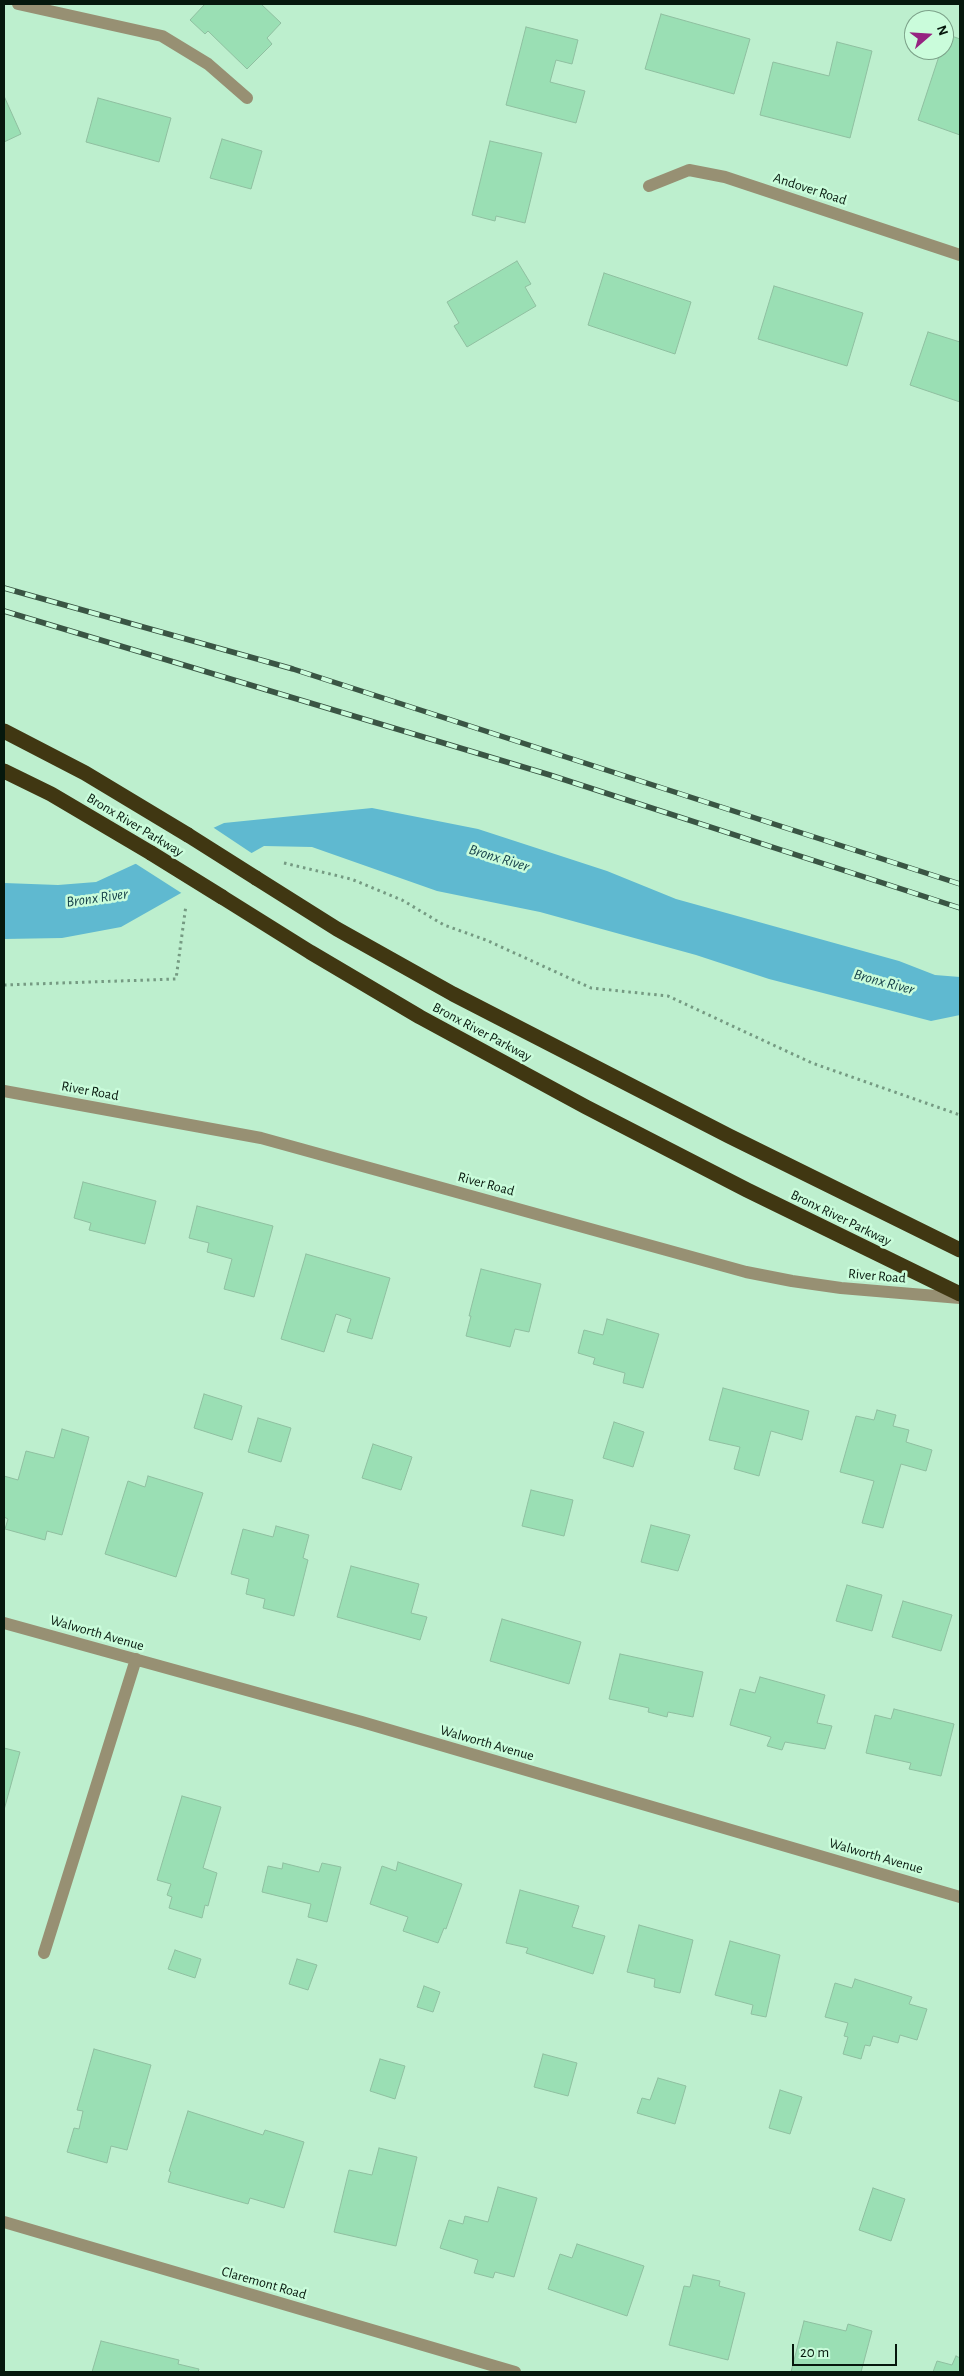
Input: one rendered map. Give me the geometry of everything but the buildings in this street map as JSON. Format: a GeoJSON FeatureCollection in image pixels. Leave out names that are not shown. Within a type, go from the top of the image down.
{"type":"FeatureCollection","features":[{"type":"Feature","properties":{"kind":"highway","name":"Bronx River Parkway"},"geometry":{"type":"LineString","coordinates":[[4,731],[85,773],[337,929],[453,994],[729,1136],[960,1250]]}},
{"type":"Feature","properties":{"kind":"highway","name":"Bronx River Parkway"},"geometry":{"type":"LineString","coordinates":[[4,771],[51,794],[151,853],[310,952],[472,1046],[639,1134],[960,1294]]}},
{"type":"Feature","properties":{"kind":"street"},"geometry":{"type":"LineString","coordinates":[[18,4],[162,36],[208,64],[247,98]]}},
{"type":"Feature","properties":{"kind":"street","name":"Andover Road"},"geometry":{"type":"LineString","coordinates":[[649,186],[689,170],[725,176],[960,255]]}},
{"type":"Feature","properties":{"kind":"street","name":"River Road"},"geometry":{"type":"LineString","coordinates":[[4,1090],[261,1138],[746,1272],[841,1288],[960,1298]]}},
{"type":"Feature","properties":{"kind":"street","name":"Walworth Avenue"},"geometry":{"type":"LineString","coordinates":[[4,1623],[362,1722],[960,1897]]}},
{"type":"Feature","properties":{"kind":"street"},"geometry":{"type":"LineString","coordinates":[[44,1953],[136,1660]]}},
{"type":"Feature","properties":{"kind":"street","name":"Claremont Road"},"geometry":{"type":"LineString","coordinates":[[4,2222],[515,2372]]}},
{"type":"Feature","properties":{"kind":"path"},"geometry":{"type":"LineString","coordinates":[[953,1112],[960,1115]]}},
{"type":"Feature","properties":{"kind":"water","name":"Bronx River"},"geometry":{"type":"Polygon","coordinates":[[[372,808],[478,829],[607,871],[676,899],[899,961],[935,975],[960,977],[960,1015],[931,1021],[769,979],[696,955],[540,912],[437,891],[312,847],[264,846],[121,927],[62,938],[4,939],[4,883],[58,885],[96,882],[224,823],[372,808]]]}},
{"type":"Feature","properties":{"kind":"pier"},"geometry":{"type":"Polygon","coordinates":[[[211,826],[253,854],[183,894],[133,862],[211,826]]]}},
{"type":"Feature","properties":{"kind":"railway"},"geometry":{"type":"LineString","coordinates":[[4,588],[293,669],[960,884]]}},
{"type":"Feature","properties":{"kind":"railway"},"geometry":{"type":"LineString","coordinates":[[4,611],[550,775],[960,908]]}}]}
